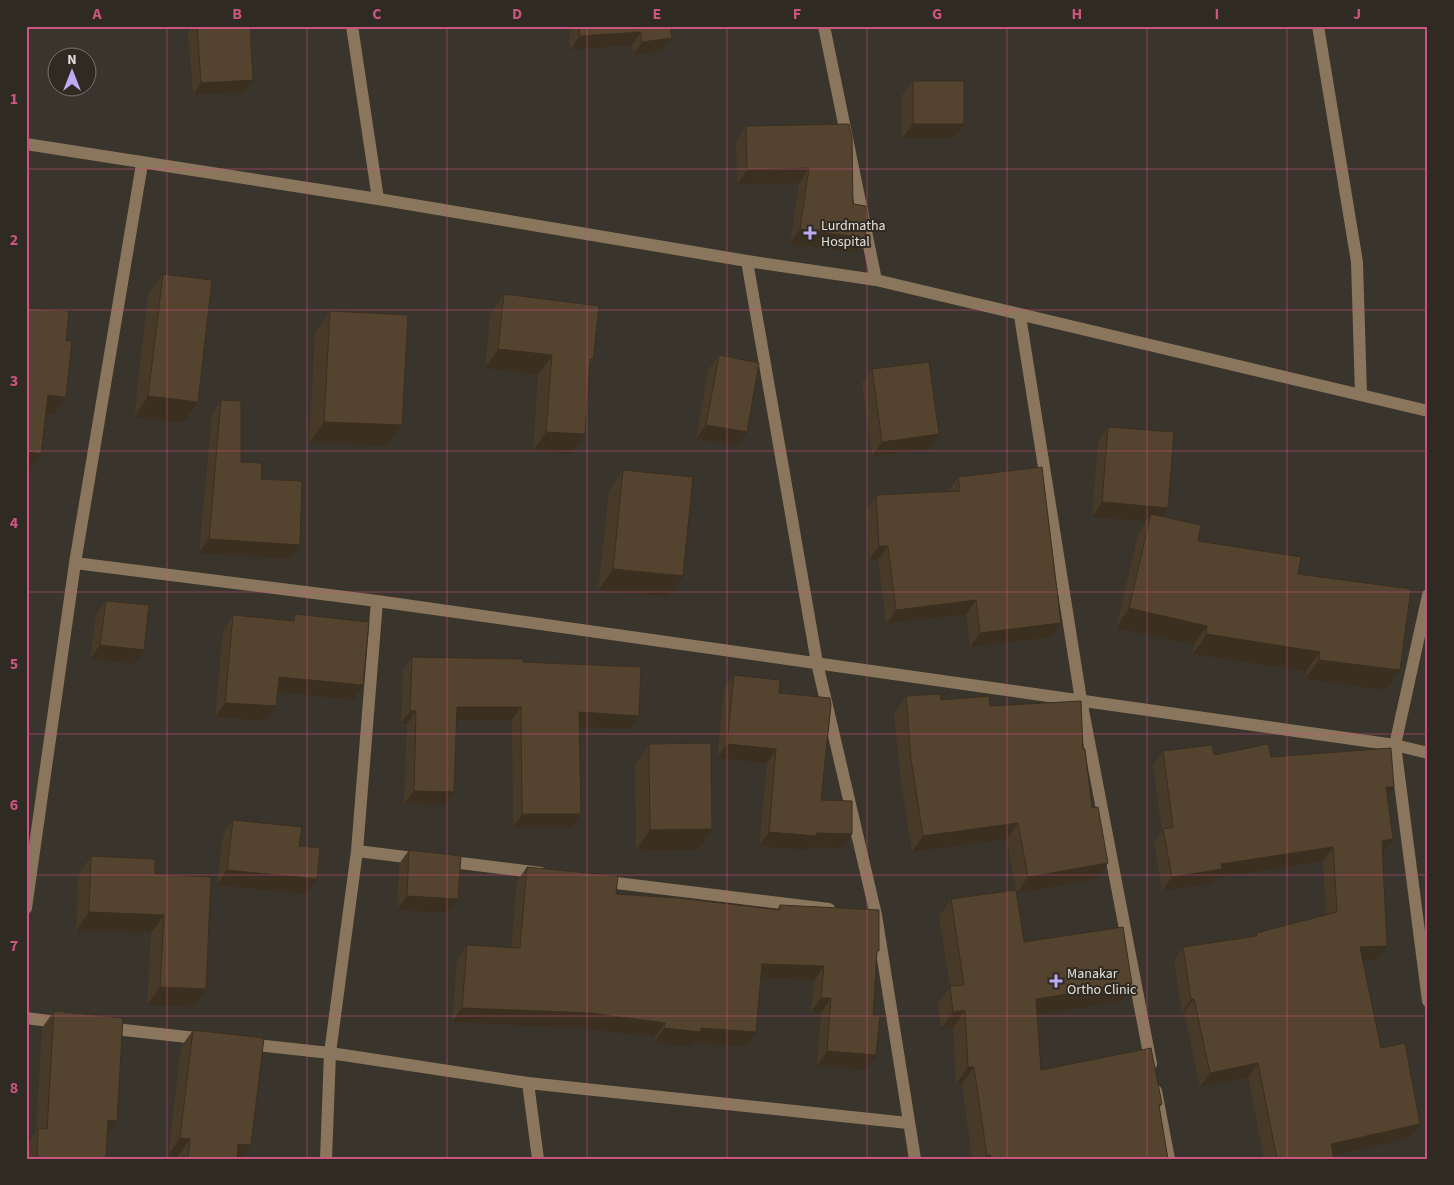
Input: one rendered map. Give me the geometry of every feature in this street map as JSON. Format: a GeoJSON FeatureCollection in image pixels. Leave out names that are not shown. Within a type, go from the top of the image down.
{"type":"FeatureCollection","features":[{"type":"Feature","properties":{"kind":"street"},"geometry":{"type":"LineString","coordinates":[[352,26],[378,199]]}},
{"type":"Feature","properties":{"kind":"street"},"geometry":{"type":"LineString","coordinates":[[824,26],[876,280]]}},
{"type":"Feature","properties":{"kind":"street"},"geometry":{"type":"LineString","coordinates":[[1318,26],[1357,262],[1361,395]]}},
{"type":"Feature","properties":{"kind":"street"},"geometry":{"type":"LineString","coordinates":[[26,144],[876,280],[1020,316],[1428,411]]}},
{"type":"Feature","properties":{"kind":"street"},"geometry":{"type":"LineString","coordinates":[[26,908],[75,563],[142,164]]}},
{"type":"Feature","properties":{"kind":"street"},"geometry":{"type":"LineString","coordinates":[[748,261],[817,663],[872,914],[915,1159]]}},
{"type":"Feature","properties":{"kind":"street"},"geometry":{"type":"LineString","coordinates":[[1020,316],[1081,700],[1169,1159]]}},
{"type":"Feature","properties":{"kind":"street"},"geometry":{"type":"LineString","coordinates":[[75,563],[377,601],[1395,745],[1428,752]]}},
{"type":"Feature","properties":{"kind":"street"},"geometry":{"type":"LineString","coordinates":[[1428,595],[1395,745],[1428,1001]]}},
{"type":"Feature","properties":{"kind":"street"},"geometry":{"type":"LineString","coordinates":[[326,1159],[330,1053],[357,851],[377,601]]}},
{"type":"Feature","properties":{"kind":"street"},"geometry":{"type":"LineString","coordinates":[[357,851],[553,875]]}},
{"type":"Feature","properties":{"kind":"street"},"geometry":{"type":"LineString","coordinates":[[582,878],[837,910]]}},
{"type":"Feature","properties":{"kind":"street"},"geometry":{"type":"LineString","coordinates":[[26,1018],[75,1024]]}},
{"type":"Feature","properties":{"kind":"street"},"geometry":{"type":"LineString","coordinates":[[95,1026],[330,1053],[528,1083],[908,1123]]}},
{"type":"Feature","properties":{"kind":"street"},"geometry":{"type":"LineString","coordinates":[[528,1083],[538,1159]]}},
{"type":"Feature","properties":{"kind":"building"},"geometry":{"type":"Polygon","coordinates":[[[197,26],[250,26],[253,80],[201,83],[197,26]]]}},
{"type":"Feature","properties":{"kind":"building"},"geometry":{"type":"Polygon","coordinates":[[[579,26],[670,26],[672,38],[642,42],[641,32],[580,36],[579,26]]]}},
{"type":"Feature","properties":{"kind":"building"},"geometry":{"type":"Polygon","coordinates":[[[913,81],[964,81],[964,124],[913,124],[913,81]]]}},
{"type":"Feature","properties":{"kind":"building"},"geometry":{"type":"Polygon","coordinates":[[[849,124],[852,138],[853,204],[866,206],[868,218],[865,238],[800,229],[809,168],[747,170],[746,126],[849,124]]]}},
{"type":"Feature","properties":{"kind":"building"},"geometry":{"type":"Polygon","coordinates":[[[163,274],[212,280],[198,402],[148,396],[163,274]]]}},
{"type":"Feature","properties":{"kind":"building"},"geometry":{"type":"Polygon","coordinates":[[[504,294],[599,306],[593,360],[590,359],[585,434],[546,432],[552,355],[498,349],[504,294]]]}},
{"type":"Feature","properties":{"kind":"building"},"geometry":{"type":"Polygon","coordinates":[[[26,308],[69,311],[66,341],[72,341],[66,397],[48,395],[41,454],[26,452],[26,308]]]}},
{"type":"Feature","properties":{"kind":"building"},"geometry":{"type":"Polygon","coordinates":[[[330,311],[408,315],[402,425],[324,422],[330,311]]]}},
{"type":"Feature","properties":{"kind":"building"},"geometry":{"type":"Polygon","coordinates":[[[719,355],[759,363],[747,432],[706,425],[719,355]]]}},
{"type":"Feature","properties":{"kind":"building"},"geometry":{"type":"Polygon","coordinates":[[[929,362],[939,434],[882,442],[872,369],[929,362]]]}},
{"type":"Feature","properties":{"kind":"building"},"geometry":{"type":"Polygon","coordinates":[[[221,400],[241,401],[241,462],[262,463],[261,479],[302,481],[300,545],[209,539],[221,400]]]}},
{"type":"Feature","properties":{"kind":"building"},"geometry":{"type":"Polygon","coordinates":[[[1108,427],[1174,432],[1168,508],[1102,502],[1108,427]]]}},
{"type":"Feature","properties":{"kind":"building"},"geometry":{"type":"Polygon","coordinates":[[[1042,467],[1061,623],[980,633],[976,600],[896,610],[888,546],[879,546],[876,495],[960,491],[958,477],[1042,467]]]}},
{"type":"Feature","properties":{"kind":"building"},"geometry":{"type":"Polygon","coordinates":[[[623,470],[693,477],[683,576],[613,569],[623,470]]]}},
{"type":"Feature","properties":{"kind":"building"},"geometry":{"type":"Polygon","coordinates":[[[1151,514],[1201,525],[1198,541],[1301,557],[1298,574],[1411,589],[1400,670],[1319,660],[1320,652],[1206,634],[1207,626],[1129,608],[1151,514]]]}},
{"type":"Feature","properties":{"kind":"building"},"geometry":{"type":"Polygon","coordinates":[[[106,601],[149,605],[144,650],[100,645],[106,601]]]}},
{"type":"Feature","properties":{"kind":"building"},"geometry":{"type":"Polygon","coordinates":[[[295,614],[369,622],[363,685],[279,677],[276,706],[225,703],[233,615],[294,621],[295,614]]]}},
{"type":"Feature","properties":{"kind":"building"},"geometry":{"type":"Polygon","coordinates":[[[412,657],[523,659],[523,662],[641,667],[639,716],[579,712],[581,814],[522,814],[521,707],[457,707],[454,792],[414,791],[416,711],[410,711],[412,657]]]}},
{"type":"Feature","properties":{"kind":"building"},"geometry":{"type":"Polygon","coordinates":[[[734,675],[780,680],[779,693],[830,698],[831,705],[821,800],[852,801],[852,834],[816,833],[816,836],[769,832],[776,749],[727,744],[734,675]]]}},
{"type":"Feature","properties":{"kind":"building"},"geometry":{"type":"Polygon","coordinates":[[[940,694],[941,700],[989,696],[990,706],[1081,701],[1083,749],[1085,749],[1092,808],[1098,807],[1108,863],[1028,877],[1018,823],[923,836],[911,759],[906,696],[940,694]]]}},
{"type":"Feature","properties":{"kind":"building"},"geometry":{"type":"Polygon","coordinates":[[[711,743],[712,829],[650,830],[649,744],[711,743]]]}},
{"type":"Feature","properties":{"kind":"building"},"geometry":{"type":"Polygon","coordinates":[[[1268,744],[1271,757],[1391,748],[1394,787],[1386,787],[1393,839],[1382,841],[1387,946],[1360,947],[1381,1048],[1405,1043],[1420,1124],[1331,1144],[1334,1159],[1277,1159],[1258,1063],[1210,1073],[1194,999],[1191,999],[1183,947],[1257,936],[1256,933],[1337,912],[1333,847],[1221,864],[1222,869],[1172,877],[1163,829],[1173,827],[1163,751],[1212,745],[1214,755],[1268,744]]]}},
{"type":"Feature","properties":{"kind":"building"},"geometry":{"type":"Polygon","coordinates":[[[233,820],[302,827],[299,846],[320,848],[317,879],[227,870],[233,820]]]}},
{"type":"Feature","properties":{"kind":"building"},"geometry":{"type":"Polygon","coordinates":[[[409,850],[461,856],[458,899],[407,896],[409,850]]]}},
{"type":"Feature","properties":{"kind":"building"},"geometry":{"type":"Polygon","coordinates":[[[91,856],[155,859],[155,874],[211,877],[206,989],[160,987],[164,915],[89,912],[91,856]]]}},
{"type":"Feature","properties":{"kind":"building"},"geometry":{"type":"Polygon","coordinates":[[[527,867],[618,876],[616,894],[679,898],[780,910],[780,905],[879,910],[879,951],[877,951],[873,1016],[880,1016],[876,1055],[827,1051],[831,998],[821,998],[824,966],[762,964],[756,1032],[701,1028],[701,1032],[664,1028],[665,1023],[590,1013],[462,1008],[467,945],[520,947],[527,867]]]}},
{"type":"Feature","properties":{"kind":"building"},"geometry":{"type":"Polygon","coordinates":[[[1016,890],[1024,942],[1123,927],[1132,984],[1036,999],[1041,1070],[1151,1048],[1162,1104],[1159,1105],[1168,1159],[991,1159],[990,1155],[987,1156],[974,1067],[968,1067],[965,1010],[953,1012],[950,986],[964,985],[951,899],[1016,890]]]}},
{"type":"Feature","properties":{"kind":"building"},"geometry":{"type":"Polygon","coordinates":[[[54,1011],[123,1018],[117,1121],[108,1120],[106,1159],[37,1159],[38,1128],[47,1129],[54,1011]]]}},
{"type":"Feature","properties":{"kind":"building"},"geometry":{"type":"Polygon","coordinates":[[[193,1030],[264,1038],[251,1145],[238,1144],[237,1159],[188,1159],[190,1139],[180,1138],[193,1030]]]}},
{"type":"Feature","properties":{"kind":"place","name":"Lurdmatha Hospital"},"geometry":{"type":"Point","coordinates":[810,233]}},
{"type":"Feature","properties":{"kind":"place","name":"Manakar Ortho Clinic"},"geometry":{"type":"Point","coordinates":[1056,981]}}]}
